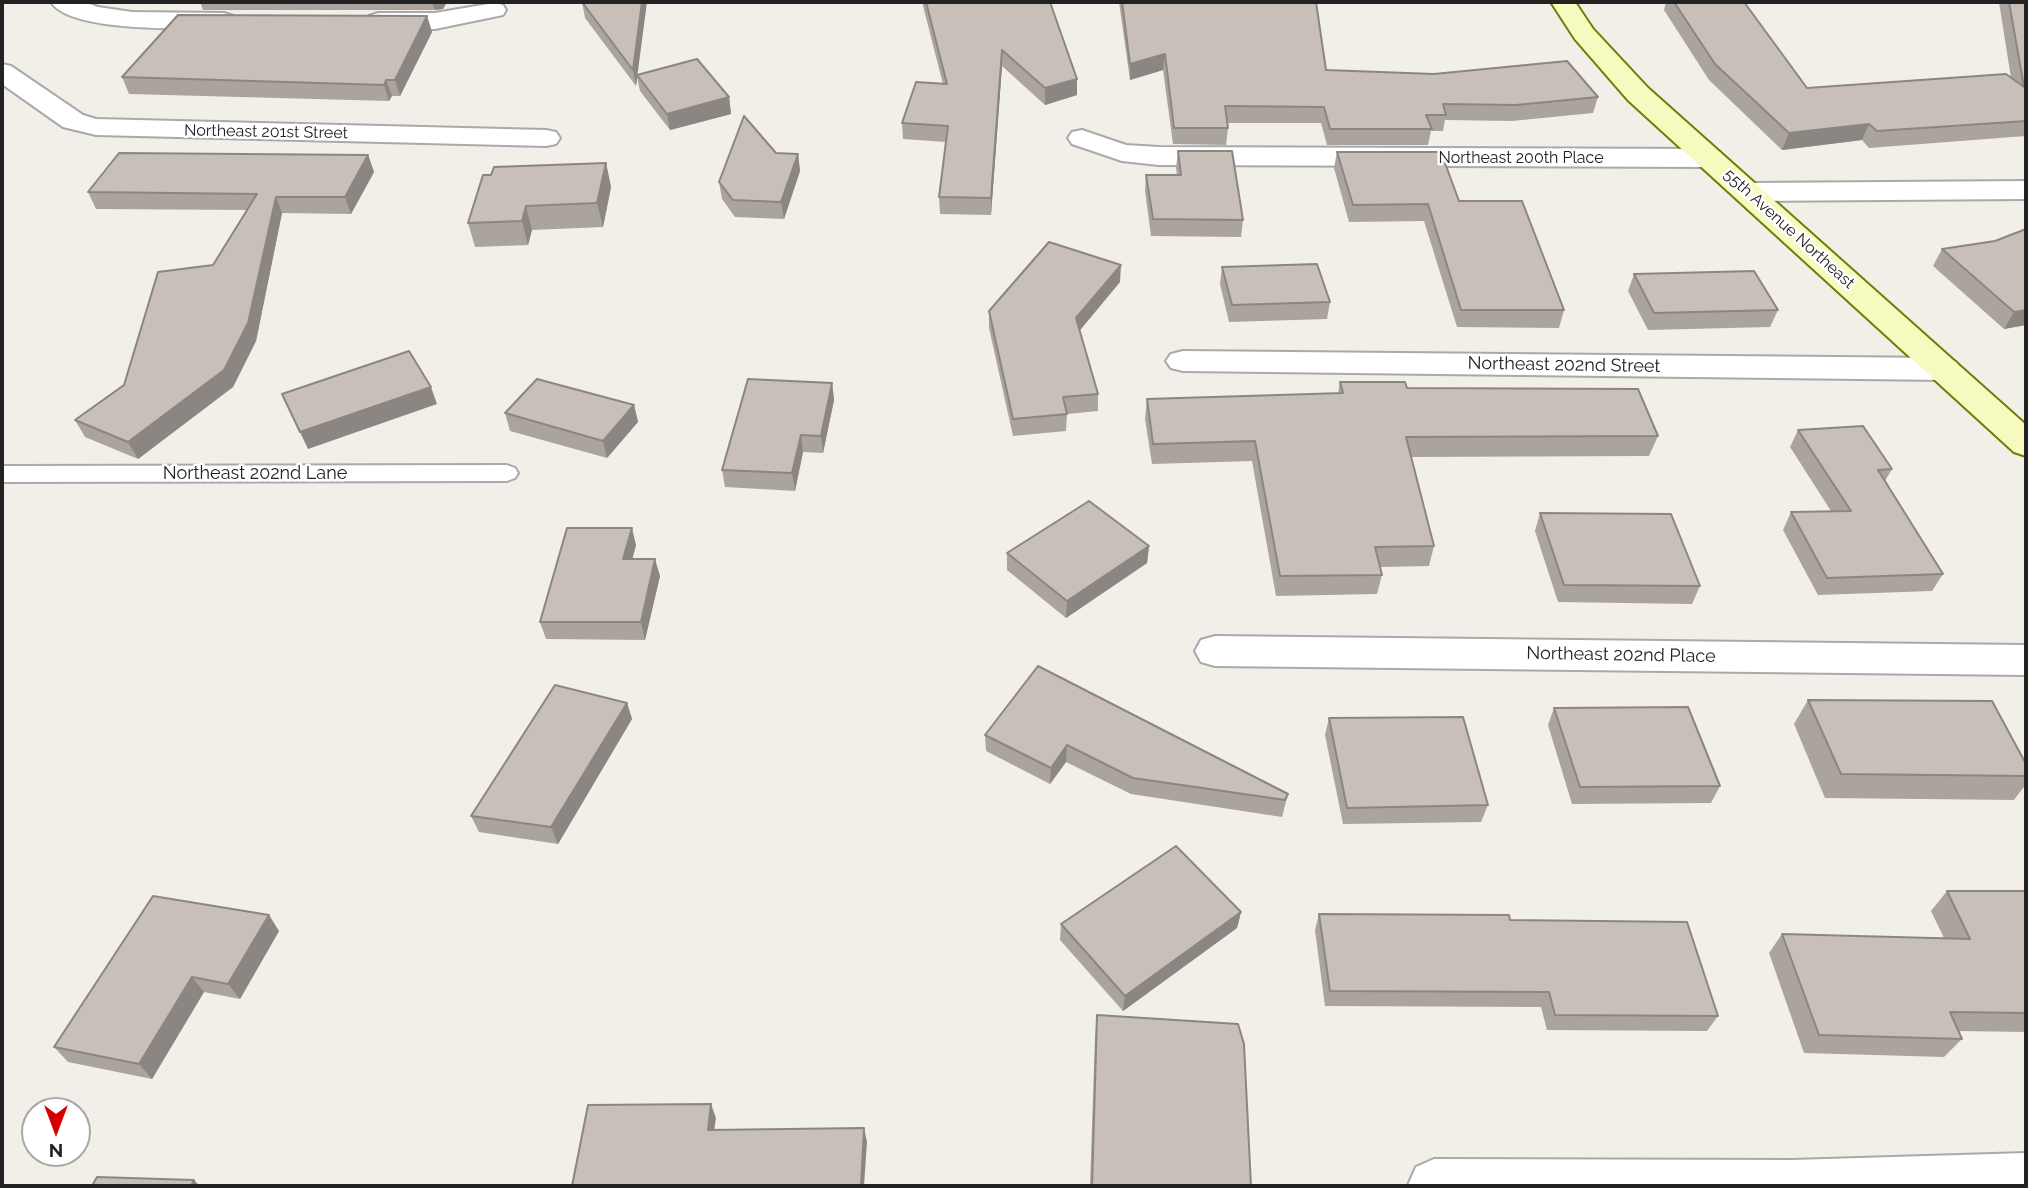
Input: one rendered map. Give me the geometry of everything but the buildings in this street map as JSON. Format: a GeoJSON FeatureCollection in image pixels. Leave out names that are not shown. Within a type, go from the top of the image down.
{"type":"FeatureCollection","features":[{"type":"Feature","properties":{"kind":"main road","name":"55th Avenue Northeast"},"geometry":{"type":"LineString","coordinates":[[1563,2],[1584,34],[1639,94],[2026,444]]}},
{"type":"Feature","properties":{"kind":"street"},"geometry":{"type":"LineString","coordinates":[[63,2],[93,15],[132,20],[242,21]]}},
{"type":"Feature","properties":{"kind":"street"},"geometry":{"type":"LineString","coordinates":[[352,21],[435,21],[494,10]]}},
{"type":"Feature","properties":{"kind":"street","name":"Northeast 201st Street"},"geometry":{"type":"LineString","coordinates":[[2,72],[73,121],[96,127],[546,138]]}},
{"type":"Feature","properties":{"kind":"street","name":"Northeast 200th Place"},"geometry":{"type":"LineString","coordinates":[[1082,138],[1122,152],[1159,156],[1710,158]]}},
{"type":"Feature","properties":{"kind":"street"},"geometry":{"type":"LineString","coordinates":[[1748,192],[2026,190]]}},
{"type":"Feature","properties":{"kind":"street","name":"Northeast 202nd Street"},"geometry":{"type":"LineString","coordinates":[[1183,360],[1944,369]]}},
{"type":"Feature","properties":{"kind":"street","name":"Northeast 202nd Place"},"geometry":{"type":"LineString","coordinates":[[1215,651],[2026,660]]}},
{"type":"Feature","properties":{"kind":"street"},"geometry":{"type":"LineString","coordinates":[[1434,1185],[1792,1186],[2026,1179]]}},
{"type":"Feature","properties":{"kind":"lane","name":"Northeast 202nd Lane"},"geometry":{"type":"LineString","coordinates":[[2,474],[507,473]]}}]}
